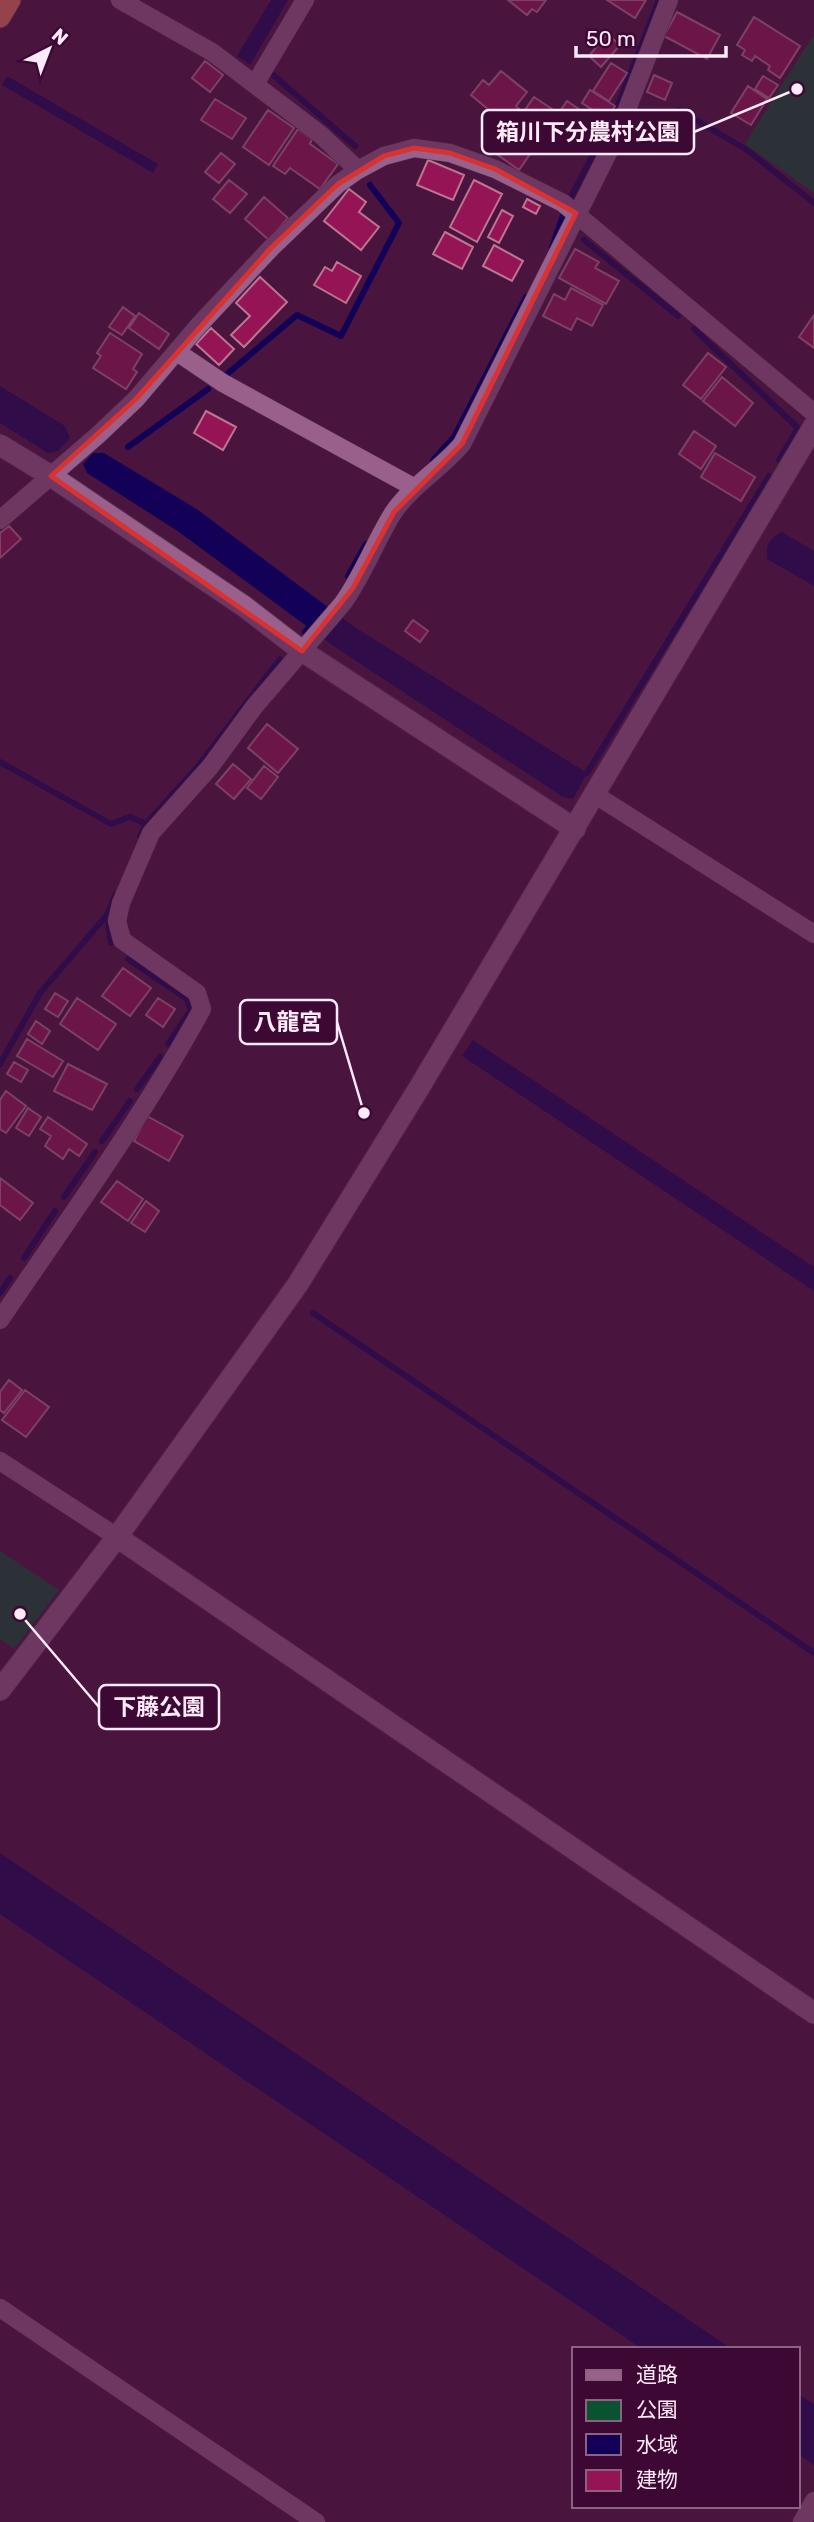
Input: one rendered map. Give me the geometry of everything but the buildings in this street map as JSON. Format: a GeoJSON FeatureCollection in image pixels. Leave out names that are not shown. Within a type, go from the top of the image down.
{"type":"FeatureCollection","features":[{"type":"Feature","properties":{"kind":"highway"},"geometry":{"type":"LineString","coordinates":[[0,17],[9,0]]}},
{"type":"Feature","properties":{"kind":"street"},"geometry":{"type":"LineString","coordinates":[[120,0],[212,52],[321,135],[358,170]]}},
{"type":"Feature","properties":{"kind":"street"},"geometry":{"type":"LineString","coordinates":[[255,84],[305,0]]}},
{"type":"Feature","properties":{"kind":"street"},"geometry":{"type":"LineString","coordinates":[[0,1320],[125,1134],[202,1009],[197,993],[122,940],[117,921],[121,903],[151,833],[210,767],[254,707],[338,608],[353,588],[394,512],[415,488],[448,461],[462,444],[618,133],[669,0]]}},
{"type":"Feature","properties":{"kind":"street"},"geometry":{"type":"LineString","coordinates":[[0,520],[136,399],[271,248],[338,184],[384,156],[414,148],[450,153],[495,169],[563,203],[814,413]]}},
{"type":"Feature","properties":{"kind":"street"},"geometry":{"type":"LineString","coordinates":[[177,352],[223,383],[415,488]]}},
{"type":"Feature","properties":{"kind":"street"},"geometry":{"type":"LineString","coordinates":[[0,1690],[117,1537],[298,1284],[575,830],[814,426]]}},
{"type":"Feature","properties":{"kind":"street"},"geometry":{"type":"LineString","coordinates":[[0,445],[307,645],[575,830]]}},
{"type":"Feature","properties":{"kind":"street"},"geometry":{"type":"LineString","coordinates":[[594,794],[814,934]]}},
{"type":"Feature","properties":{"kind":"street"},"geometry":{"type":"LineString","coordinates":[[0,1461],[117,1537],[814,2013]]}},
{"type":"Feature","properties":{"kind":"street"},"geometry":{"type":"LineString","coordinates":[[0,2308],[316,2522]]}},
{"type":"Feature","properties":{"kind":"street"},"geometry":{"type":"LineString","coordinates":[[802,2522],[814,2501]]}},
{"type":"Feature","properties":{"kind":"highlighted area"},"geometry":{"type":"Polygon","coordinates":[[[414,148],[450,153],[495,169],[576,213],[462,444],[394,512],[353,588],[302,651],[51,476],[136,399],[271,248],[338,184],[384,156],[414,148]]]}},
{"type":"Feature","properties":{"kind":"green space"},"geometry":{"type":"Polygon","coordinates":[[[814,34],[814,193],[745,144],[814,34]]]}},
{"type":"Feature","properties":{"kind":"green space"},"geometry":{"type":"Polygon","coordinates":[[[0,1551],[59,1590],[14,1649],[0,1639],[0,1551]]]}},
{"type":"Feature","properties":{"kind":"water"},"geometry":{"type":"Polygon","coordinates":[[[271,0],[288,0],[250,65],[237,56],[271,0]]]}},
{"type":"Feature","properties":{"kind":"water"},"geometry":{"type":"Polygon","coordinates":[[[7,76],[158,164],[153,173],[2,85],[7,76]]]}},
{"type":"Feature","properties":{"kind":"water"},"geometry":{"type":"Polygon","coordinates":[[[0,386],[65,426],[70,438],[58,451],[48,453],[0,423],[0,386]]]}},
{"type":"Feature","properties":{"kind":"water"},"geometry":{"type":"Polygon","coordinates":[[[93,453],[104,453],[198,510],[353,626],[587,773],[573,799],[563,797],[335,647],[179,532],[87,473],[83,464],[93,453]]]}},
{"type":"Feature","properties":{"kind":"water"},"geometry":{"type":"Polygon","coordinates":[[[782,532],[814,551],[814,586],[767,559],[769,542],[782,532]]]}},
{"type":"Feature","properties":{"kind":"water"},"geometry":{"type":"Polygon","coordinates":[[[473,1040],[814,1267],[814,1291],[462,1056],[473,1040]]]}},
{"type":"Feature","properties":{"kind":"water"},"geometry":{"type":"Polygon","coordinates":[[[0,1853],[729,2347],[639,2347],[0,1914],[0,1853]]]}},
{"type":"Feature","properties":{"kind":"water"},"geometry":{"type":"Polygon","coordinates":[[[800,2395],[814,2404],[814,2465],[800,2455],[800,2395]]]}},
{"type":"Feature","properties":{"kind":"waterway"},"geometry":{"type":"LineString","coordinates":[[571,197],[616,110],[659,0]]}},
{"type":"Feature","properties":{"kind":"waterway"},"geometry":{"type":"LineString","coordinates":[[272,74],[355,146]]}},
{"type":"Feature","properties":{"kind":"waterway"},"geometry":{"type":"LineString","coordinates":[[679,110],[747,150],[814,203]]}},
{"type":"Feature","properties":{"kind":"waterway"},"geometry":{"type":"LineString","coordinates":[[226,375],[297,315],[341,336],[399,223],[370,185]]}},
{"type":"Feature","properties":{"kind":"waterway"},"geometry":{"type":"LineString","coordinates":[[552,247],[563,216]]}},
{"type":"Feature","properties":{"kind":"waterway"},"geometry":{"type":"LineString","coordinates":[[584,240],[678,316]]}},
{"type":"Feature","properties":{"kind":"waterway"},"geometry":{"type":"LineString","coordinates":[[433,460],[454,437],[526,297]]}},
{"type":"Feature","properties":{"kind":"waterway"},"geometry":{"type":"LineString","coordinates":[[694,329],[798,428],[779,460]]}},
{"type":"Feature","properties":{"kind":"waterway"},"geometry":{"type":"LineString","coordinates":[[128,447],[208,389]]}},
{"type":"Feature","properties":{"kind":"waterway"},"geometry":{"type":"LineString","coordinates":[[587,773],[769,476]]}},
{"type":"Feature","properties":{"kind":"waterway"},"geometry":{"type":"LineString","coordinates":[[348,576],[366,544]]}},
{"type":"Feature","properties":{"kind":"waterway"},"geometry":{"type":"LineString","coordinates":[[305,632],[313,622]]}},
{"type":"Feature","properties":{"kind":"waterway"},"geometry":{"type":"LineString","coordinates":[[140,836],[146,824],[198,766],[280,659]]}},
{"type":"Feature","properties":{"kind":"waterway"},"geometry":{"type":"LineString","coordinates":[[0,762],[111,824],[130,817],[146,824]]}},
{"type":"Feature","properties":{"kind":"waterway"},"geometry":{"type":"LineString","coordinates":[[0,1064],[40,993],[107,915],[116,894]]}},
{"type":"Feature","properties":{"kind":"waterway"},"geometry":{"type":"LineString","coordinates":[[107,915],[111,943]]}},
{"type":"Feature","properties":{"kind":"waterway"},"geometry":{"type":"LineString","coordinates":[[128,959],[187,999],[191,1010],[168,1044]]}},
{"type":"Feature","properties":{"kind":"waterway"},"geometry":{"type":"LineString","coordinates":[[137,1089],[160,1057]]}},
{"type":"Feature","properties":{"kind":"waterway"},"geometry":{"type":"LineString","coordinates":[[102,1141],[130,1101]]}},
{"type":"Feature","properties":{"kind":"waterway"},"geometry":{"type":"LineString","coordinates":[[64,1197],[95,1152]]}},
{"type":"Feature","properties":{"kind":"waterway"},"geometry":{"type":"LineString","coordinates":[[24,1258],[55,1211]]}},
{"type":"Feature","properties":{"kind":"waterway"},"geometry":{"type":"LineString","coordinates":[[0,1293],[10,1278]]}},
{"type":"Feature","properties":{"kind":"waterway"},"geometry":{"type":"LineString","coordinates":[[313,1313],[814,1653]]}},
{"type":"Feature","properties":{"kind":"place","name":"箱川下分農村公園"},"geometry":{"type":"Point","coordinates":[797,89]}},
{"type":"Feature","properties":{"kind":"place","name":"八龍宮"},"geometry":{"type":"Point","coordinates":[364,1113]}},
{"type":"Feature","properties":{"kind":"place","name":"下藤公園"},"geometry":{"type":"Point","coordinates":[20,1614]}}]}
